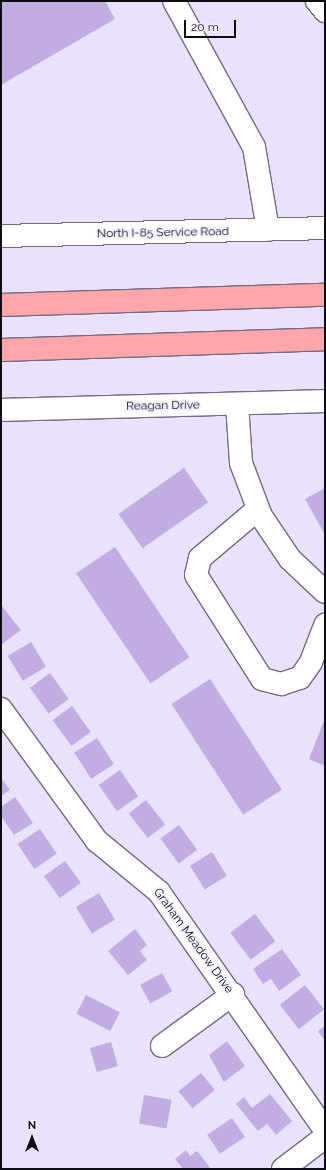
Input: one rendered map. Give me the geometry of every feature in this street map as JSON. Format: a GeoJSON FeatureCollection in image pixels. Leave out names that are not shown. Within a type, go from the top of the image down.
{"type":"FeatureCollection","features":[{"type":"Feature","properties":{"kind":"highway"},"geometry":{"type":"LineString","coordinates":[[1,305],[325,295]]}},
{"type":"Feature","properties":{"kind":"highway"},"geometry":{"type":"LineString","coordinates":[[1,350],[325,339]]}},
{"type":"Feature","properties":{"kind":"street"},"geometry":{"type":"LineString","coordinates":[[174,1],[254,147],[268,230]]}},
{"type":"Feature","properties":{"kind":"street"},"geometry":{"type":"LineString","coordinates":[[318,1],[325,11]]}},
{"type":"Feature","properties":{"kind":"street","name":"North I-85 Service Road"},"geometry":{"type":"LineString","coordinates":[[1,235],[325,228]]}},
{"type":"Feature","properties":{"kind":"street","name":"Reagan Drive"},"geometry":{"type":"LineString","coordinates":[[1,410],[325,401]]}},
{"type":"Feature","properties":{"kind":"street"},"geometry":{"type":"LineString","coordinates":[[238,404],[241,463],[258,509],[290,559],[325,592]]}},
{"type":"Feature","properties":{"kind":"street"},"geometry":{"type":"LineString","coordinates":[[258,509],[200,558],[196,575],[262,679],[281,684],[300,678],[311,662],[325,625]]}},
{"type":"Feature","properties":{"kind":"street","name":"Graham Meadow Drive"},"geometry":{"type":"LineString","coordinates":[[3,718],[97,841],[159,892],[232,994],[325,1130]]}},
{"type":"Feature","properties":{"kind":"street"},"geometry":{"type":"LineString","coordinates":[[162,1046],[232,994]]}},
{"type":"Feature","properties":{"kind":"street"},"geometry":{"type":"LineString","coordinates":[[283,1169],[325,1137]]}},
{"type":"Feature","properties":{"kind":"building"},"geometry":{"type":"Polygon","coordinates":[[[1,1],[105,1],[115,19],[1,85],[1,1]]]}},
{"type":"Feature","properties":{"kind":"building"},"geometry":{"type":"Polygon","coordinates":[[[184,468],[208,502],[143,548],[118,514],[184,468]]]}},
{"type":"Feature","properties":{"kind":"building"},"geometry":{"type":"Polygon","coordinates":[[[325,488],[325,535],[305,499],[325,488]]]}},
{"type":"Feature","properties":{"kind":"building"},"geometry":{"type":"Polygon","coordinates":[[[115,547],[189,657],[150,684],[76,573],[115,547]]]}},
{"type":"Feature","properties":{"kind":"building"},"geometry":{"type":"Polygon","coordinates":[[[1,605],[21,630],[1,645],[1,605]]]}},
{"type":"Feature","properties":{"kind":"building"},"geometry":{"type":"Polygon","coordinates":[[[31,642],[46,667],[23,681],[8,656],[31,642]]]}},
{"type":"Feature","properties":{"kind":"building"},"geometry":{"type":"Polygon","coordinates":[[[50,673],[69,699],[49,714],[30,688],[50,673]]]}},
{"type":"Feature","properties":{"kind":"building"},"geometry":{"type":"Polygon","coordinates":[[[210,679],[282,790],[243,815],[171,704],[210,679]]]}},
{"type":"Feature","properties":{"kind":"building"},"geometry":{"type":"Polygon","coordinates":[[[72,706],[91,732],[71,746],[53,720],[72,706]]]}},
{"type":"Feature","properties":{"kind":"building"},"geometry":{"type":"Polygon","coordinates":[[[325,718],[325,766],[309,759],[325,718]]]}},
{"type":"Feature","properties":{"kind":"building"},"geometry":{"type":"Polygon","coordinates":[[[97,738],[114,764],[91,779],[74,753],[97,738]]]}},
{"type":"Feature","properties":{"kind":"building"},"geometry":{"type":"Polygon","coordinates":[[[120,770],[138,796],[117,811],[99,785],[120,770]]]}},
{"type":"Feature","properties":{"kind":"building"},"geometry":{"type":"Polygon","coordinates":[[[1,778],[10,790],[1,796],[1,778]]]}},
{"type":"Feature","properties":{"kind":"building"},"geometry":{"type":"Polygon","coordinates":[[[15,797],[33,823],[14,835],[1,816],[1,807],[15,797]]]}},
{"type":"Feature","properties":{"kind":"building"},"geometry":{"type":"Polygon","coordinates":[[[146,800],[165,824],[148,838],[129,814],[146,800]]]}},
{"type":"Feature","properties":{"kind":"building"},"geometry":{"type":"Polygon","coordinates":[[[179,825],[197,850],[179,864],[160,839],[179,825]]]}},
{"type":"Feature","properties":{"kind":"building"},"geometry":{"type":"Polygon","coordinates":[[[40,829],[57,854],[34,869],[18,844],[40,829]]]}},
{"type":"Feature","properties":{"kind":"building"},"geometry":{"type":"Polygon","coordinates":[[[212,852],[227,876],[205,890],[190,866],[212,852]]]}},
{"type":"Feature","properties":{"kind":"building"},"geometry":{"type":"Polygon","coordinates":[[[65,861],[81,883],[60,898],[44,876],[65,861]]]}},
{"type":"Feature","properties":{"kind":"building"},"geometry":{"type":"Polygon","coordinates":[[[99,893],[115,920],[92,933],[76,907],[99,893]]]}},
{"type":"Feature","properties":{"kind":"building"},"geometry":{"type":"Polygon","coordinates":[[[255,914],[275,941],[251,960],[230,933],[255,914]]]}},
{"type":"Feature","properties":{"kind":"building"},"geometry":{"type":"Polygon","coordinates":[[[135,929],[147,945],[140,951],[147,960],[128,975],[108,951],[135,929]]]}},
{"type":"Feature","properties":{"kind":"building"},"geometry":{"type":"Polygon","coordinates":[[[282,949],[301,975],[279,991],[271,979],[263,984],[253,969],[282,949]]]}},
{"type":"Feature","properties":{"kind":"building"},"geometry":{"type":"Polygon","coordinates":[[[162,973],[172,991],[150,1003],[140,985],[162,973]]]}},
{"type":"Feature","properties":{"kind":"building"},"geometry":{"type":"Polygon","coordinates":[[[305,985],[324,1009],[299,1029],[280,1005],[305,985]]]}},
{"type":"Feature","properties":{"kind":"building"},"geometry":{"type":"Polygon","coordinates":[[[86,995],[120,1012],[110,1031],[76,1014],[86,995]]]}},
{"type":"Feature","properties":{"kind":"building"},"geometry":{"type":"Polygon","coordinates":[[[325,1026],[325,1041],[318,1031],[325,1026]]]}},
{"type":"Feature","properties":{"kind":"building"},"geometry":{"type":"Polygon","coordinates":[[[227,1041],[245,1066],[224,1082],[209,1055],[227,1041]]]}},
{"type":"Feature","properties":{"kind":"building"},"geometry":{"type":"Polygon","coordinates":[[[111,1042],[118,1066],[97,1072],[90,1048],[111,1042]]]}},
{"type":"Feature","properties":{"kind":"building"},"geometry":{"type":"Polygon","coordinates":[[[201,1073],[215,1090],[192,1108],[178,1091],[201,1073]]]}},
{"type":"Feature","properties":{"kind":"building"},"geometry":{"type":"Polygon","coordinates":[[[270,1094],[292,1121],[276,1135],[267,1124],[258,1131],[236,1104],[244,1097],[252,1108],[270,1094]]]}},
{"type":"Feature","properties":{"kind":"building"},"geometry":{"type":"Polygon","coordinates":[[[144,1095],[172,1100],[167,1128],[139,1124],[144,1095]]]}},
{"type":"Feature","properties":{"kind":"building"},"geometry":{"type":"Polygon","coordinates":[[[232,1118],[245,1137],[220,1154],[207,1135],[232,1118]]]}},
{"type":"Feature","properties":{"kind":"building"},"geometry":{"type":"Polygon","coordinates":[[[186,1150],[190,1156],[197,1151],[211,1169],[183,1169],[175,1159],[186,1150]]]}}]}
